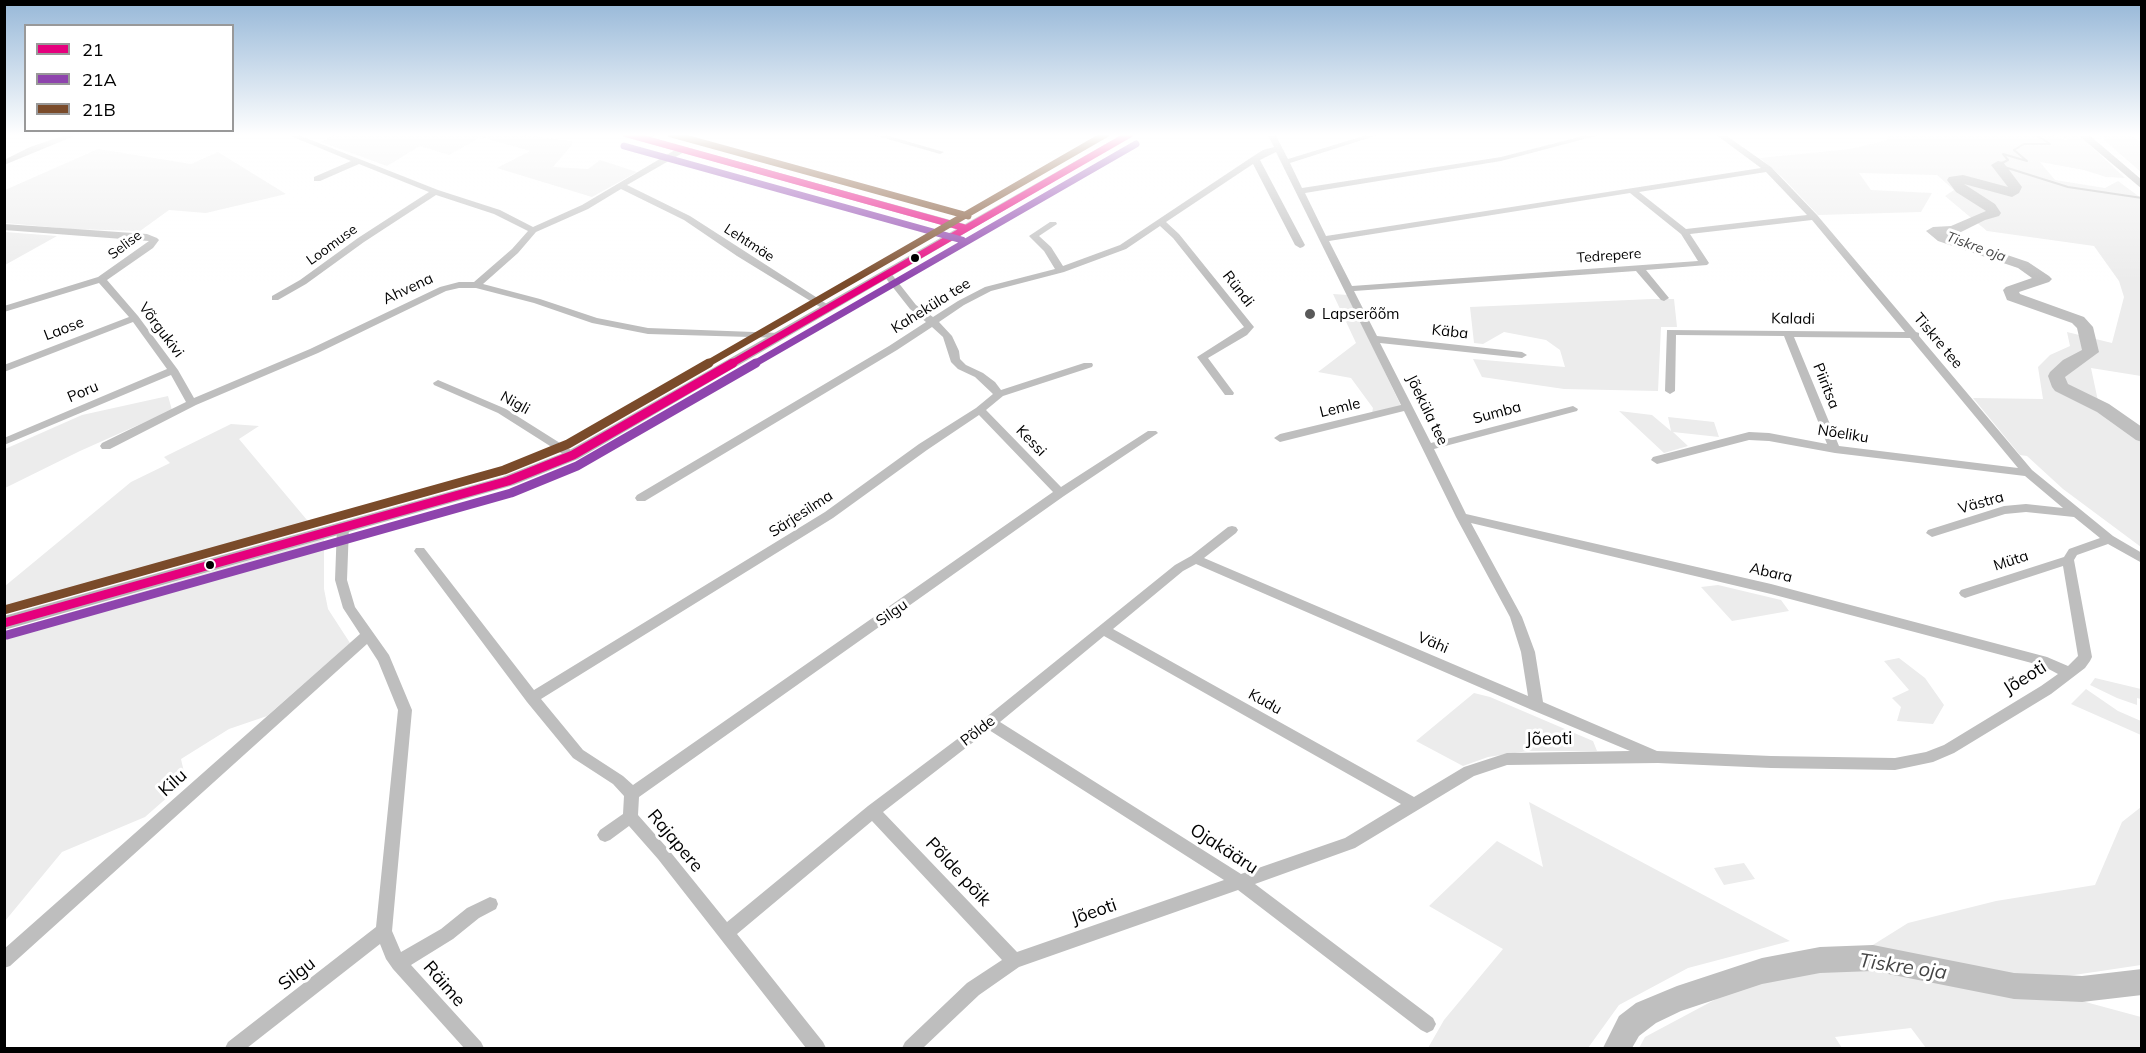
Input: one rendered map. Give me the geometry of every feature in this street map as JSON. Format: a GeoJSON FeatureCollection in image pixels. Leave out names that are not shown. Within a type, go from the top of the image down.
{"type":"FeatureCollection","features":[{"type":"Feature","properties":{"kind":"street"},"geometry":{"type":"LineString","coordinates":[[412,183],[486,208],[533,230]]}},
{"type":"Feature","properties":{"kind":"street"},"geometry":{"type":"LineString","coordinates":[[476,285],[515,252],[533,230],[554,223],[627,183]]}},
{"type":"Feature","properties":{"kind":"street"},"geometry":{"type":"LineString","coordinates":[[805,183],[965,228]]}},
{"type":"Feature","properties":{"kind":"street"},"geometry":{"type":"LineString","coordinates":[[4,623],[508,481],[573,455],[1044,183]]}},
{"type":"Feature","properties":{"kind":"street","name":"Kaheküla tee"},"geometry":{"type":"LineString","coordinates":[[641,498],[893,348],[960,303],[988,289],[1061,270],[1124,247],[1219,183]]}},
{"type":"Feature","properties":{"kind":"street"},"geometry":{"type":"LineString","coordinates":[[1268,183],[1300,244]]}},
{"type":"Feature","properties":{"kind":"street","name":"Jõeküla tee"},"geometry":{"type":"LineString","coordinates":[[1296,183],[1462,517],[1516,617],[1528,652],[1537,706]]}},
{"type":"Feature","properties":{"kind":"street"},"geometry":{"type":"LineString","coordinates":[[1300,191],[1349,183]]}},
{"type":"Feature","properties":{"kind":"street"},"geometry":{"type":"LineString","coordinates":[[1324,239],[1681,183]]}},
{"type":"Feature","properties":{"kind":"street","name":"Tiskre tee"},"geometry":{"type":"LineString","coordinates":[[1782,183],[1814,217],[1915,335],[2028,473],[2109,539],[2142,559]]}},
{"type":"Feature","properties":{"kind":"street","name":"Lehtmäe"},"geometry":{"type":"LineString","coordinates":[[622,186],[687,218],[740,254],[828,308]]}},
{"type":"Feature","properties":{"kind":"street"},"geometry":{"type":"LineString","coordinates":[[1632,191],[1684,232],[1814,217]]}},
{"type":"Feature","properties":{"kind":"street","name":"Loomuse"},"geometry":{"type":"LineString","coordinates":[[275,298],[303,282],[361,240],[435,192]]}},
{"type":"Feature","properties":{"kind":"street","name":"Ründi"},"geometry":{"type":"LineString","coordinates":[[1161,222],[1176,236],[1249,327],[1243,333],[1202,357],[1229,393]]}},
{"type":"Feature","properties":{"kind":"street"},"geometry":{"type":"LineString","coordinates":[[1053,224],[1033,236],[1048,249],[1061,270]]}},
{"type":"Feature","properties":{"kind":"street","name":"Selise"},"geometry":{"type":"LineString","coordinates":[[4,227],[147,237],[154,240],[150,246],[101,279],[4,309]]}},
{"type":"Feature","properties":{"kind":"street","name":"Tedrepere"},"geometry":{"type":"LineString","coordinates":[[1349,289],[1704,262],[1684,232]]}},
{"type":"Feature","properties":{"kind":"street"},"geometry":{"type":"LineString","coordinates":[[1638,267],[1664,298]]}},
{"type":"Feature","properties":{"kind":"street"},"geometry":{"type":"LineString","coordinates":[[887,274],[913,307],[947,336],[954,351],[955,360],[962,368],[980,375],[999,394]]}},
{"type":"Feature","properties":{"kind":"street","name":"Võrgukivi"},"geometry":{"type":"LineString","coordinates":[[101,279],[135,318],[173,370],[192,403]]}},
{"type":"Feature","properties":{"kind":"street","name":"Ahvena"},"geometry":{"type":"LineString","coordinates":[[106,446],[192,403],[314,351],[443,289],[459,285],[476,285],[537,301],[595,321],[648,331],[764,333],[780,336]]}},
{"type":"Feature","properties":{"kind":"street","name":"Laose"},"geometry":{"type":"LineString","coordinates":[[4,369],[135,318]]}},
{"type":"Feature","properties":{"kind":"street","name":"Kaladi"},"geometry":{"type":"LineString","coordinates":[[1670,391],[1671,332],[1915,335]]}},
{"type":"Feature","properties":{"kind":"street","name":"Piiritsa"},"geometry":{"type":"LineString","coordinates":[[1788,335],[1835,449]]}},
{"type":"Feature","properties":{"kind":"street","name":"Käba"},"geometry":{"type":"LineString","coordinates":[[1374,339],[1522,355]]}},
{"type":"Feature","properties":{"kind":"street","name":"Särjesilma"},"geometry":{"type":"LineString","coordinates":[[532,698],[829,515],[923,447],[980,410],[999,394],[1088,364]]}},
{"type":"Feature","properties":{"kind":"street","name":"Poru"},"geometry":{"type":"LineString","coordinates":[[4,442],[173,370]]}},
{"type":"Feature","properties":{"kind":"street","name":"Nigli"},"geometry":{"type":"LineString","coordinates":[[438,382],[502,411],[573,455]]}},
{"type":"Feature","properties":{"kind":"street","name":"Lemle"},"geometry":{"type":"LineString","coordinates":[[1280,438],[1408,407]]}},
{"type":"Feature","properties":{"kind":"street","name":"Sumba"},"geometry":{"type":"LineString","coordinates":[[1428,447],[1573,409]]}},
{"type":"Feature","properties":{"kind":"street","name":"Kessi"},"geometry":{"type":"LineString","coordinates":[[980,410],[1060,493]]}},
{"type":"Feature","properties":{"kind":"street","name":"Silgu"},"geometry":{"type":"LineString","coordinates":[[632,794],[1060,493],[1152,434]]}},
{"type":"Feature","properties":{"kind":"street","name":"Nõeliku"},"geometry":{"type":"LineString","coordinates":[[1657,460],[1749,436],[2028,473]]}},
{"type":"Feature","properties":{"kind":"street","name":"Västra"},"geometry":{"type":"LineString","coordinates":[[1932,533],[2004,510],[2026,508],[2075,513]]}},
{"type":"Feature","properties":{"kind":"street","name":"Abara"},"geometry":{"type":"LineString","coordinates":[[1462,517],[1771,589],[2047,662],[2069,673]]}},
{"type":"Feature","properties":{"kind":"street","name":"Räime"},"geometry":{"type":"LineString","coordinates":[[343,527],[341,580],[344,594],[349,608],[384,659],[405,710],[384,931],[392,953],[399,963],[475,1048]]}},
{"type":"Feature","properties":{"kind":"street","name":"Põlde"},"geometry":{"type":"LineString","coordinates":[[726,933],[873,811],[989,723],[1179,568],[1232,530]]}},
{"type":"Feature","properties":{"kind":"street"},"geometry":{"type":"LineString","coordinates":[[2068,560],[2073,552],[2109,539]]}},
{"type":"Feature","properties":{"kind":"street"},"geometry":{"type":"LineString","coordinates":[[420,551],[532,698],[578,754],[618,780],[632,794]]}},
{"type":"Feature","properties":{"kind":"street","name":"Vähi"},"geometry":{"type":"LineString","coordinates":[[1194,559],[1658,757]]}},
{"type":"Feature","properties":{"kind":"street","name":"Jõeoti"},"geometry":{"type":"LineString","coordinates":[[911,1048],[973,989],[1014,960],[1350,843],[1412,803],[1469,771],[1507,759],[1658,757],[1895,764],[1928,758],[1949,749],[2046,690],[2069,673],[2085,657],[2068,560]]}},
{"type":"Feature","properties":{"kind":"street","name":"Müta"},"geometry":{"type":"LineString","coordinates":[[1965,593],[2068,560]]}},
{"type":"Feature","properties":{"kind":"street","name":"Kudu"},"geometry":{"type":"LineString","coordinates":[[1102,629],[1412,803]]}},
{"type":"Feature","properties":{"kind":"street","name":"Kilu"},"geometry":{"type":"LineString","coordinates":[[4,960],[367,636]]}},
{"type":"Feature","properties":{"kind":"street","name":"Ojakääru"},"geometry":{"type":"LineString","coordinates":[[989,723],[1239,881],[1427,1024]]}},
{"type":"Feature","properties":{"kind":"street","name":"Rajapere"},"geometry":{"type":"LineString","coordinates":[[632,794],[630,817],[818,1048]]}},
{"type":"Feature","properties":{"kind":"street","name":"Põlde põik"},"geometry":{"type":"LineString","coordinates":[[873,811],[1014,960]]}},
{"type":"Feature","properties":{"kind":"street"},"geometry":{"type":"LineString","coordinates":[[605,835],[630,817]]}},
{"type":"Feature","properties":{"kind":"street"},"geometry":{"type":"LineString","coordinates":[[399,963],[490,904]]}},
{"type":"Feature","properties":{"kind":"street","name":"Silgu"},"geometry":{"type":"LineString","coordinates":[[234,1048],[384,931]]}},
{"type":"Feature","properties":{"kind":"shaded area"},"geometry":{"type":"Polygon","coordinates":[[[21,183],[268,183],[286,194],[206,213],[169,210],[140,231],[71,229],[5,223],[5,190],[21,183]]]}},
{"type":"Feature","properties":{"kind":"shaded area"},"geometry":{"type":"Polygon","coordinates":[[[547,183],[617,183],[592,197],[547,183]]]}},
{"type":"Feature","properties":{"kind":"shaded area"},"geometry":{"type":"Polygon","coordinates":[[[1788,183],[1866,183],[1871,190],[1932,193],[1921,212],[1818,215],[1788,183]]]}},
{"type":"Feature","properties":{"kind":"shaded area"},"geometry":{"type":"Polygon","coordinates":[[[1946,183],[2075,183],[2105,188],[2114,183],[2121,183],[2141,198],[2141,376],[2091,368],[2098,401],[2112,407],[2141,429],[2141,547],[2063,489],[2027,456],[2020,455],[1973,398],[2043,399],[2038,367],[2050,355],[2070,346],[2067,332],[2112,343],[2124,297],[2119,281],[2094,246],[1987,231],[1945,196],[1954,190],[1946,183]]]}},
{"type":"Feature","properties":{"kind":"shaded area"},"geometry":{"type":"Polygon","coordinates":[[[5,232],[57,236],[5,265],[5,232]]]}},
{"type":"Feature","properties":{"kind":"shaded area"},"geometry":{"type":"Polygon","coordinates":[[[1333,294],[1348,295],[1401,406],[1372,413],[1373,408],[1351,378],[1318,372],[1356,343],[1333,294]]]}},
{"type":"Feature","properties":{"kind":"shaded area"},"geometry":{"type":"Polygon","coordinates":[[[1674,299],[1677,327],[1661,327],[1658,391],[1564,389],[1482,377],[1473,359],[1565,367],[1560,350],[1546,340],[1504,332],[1483,344],[1474,343],[1470,307],[1674,299]]]}},
{"type":"Feature","properties":{"kind":"shaded area"},"geometry":{"type":"Polygon","coordinates":[[[168,396],[172,410],[5,488],[5,449],[82,415],[168,396]]]}},
{"type":"Feature","properties":{"kind":"shaded area"},"geometry":{"type":"Polygon","coordinates":[[[1619,411],[1652,415],[1671,431],[1668,417],[1714,422],[1719,437],[1673,432],[1688,446],[1664,453],[1619,411]]]}},
{"type":"Feature","properties":{"kind":"shaded area"},"geometry":{"type":"Polygon","coordinates":[[[231,424],[259,426],[239,439],[312,526],[5,611],[5,586],[131,482],[170,463],[164,457],[231,424]]]}},
{"type":"Feature","properties":{"kind":"shaded area"},"geometry":{"type":"Polygon","coordinates":[[[324,539],[324,589],[328,609],[350,643],[267,716],[229,729],[181,759],[186,781],[145,817],[62,852],[5,921],[5,631],[324,539]]]}},
{"type":"Feature","properties":{"kind":"shaded area"},"geometry":{"type":"Polygon","coordinates":[[[1718,585],[1781,600],[1789,611],[1732,621],[1701,587],[1718,585]]]}},
{"type":"Feature","properties":{"kind":"shaded area"},"geometry":{"type":"Polygon","coordinates":[[[1899,658],[1925,678],[1944,705],[1933,724],[1897,721],[1901,707],[1892,698],[1909,690],[1884,661],[1899,658]]]}},
{"type":"Feature","properties":{"kind":"shaded area"},"geometry":{"type":"Polygon","coordinates":[[[2095,678],[2141,689],[2141,699],[2137,698],[2137,705],[2117,698],[2090,685],[2095,678]]]}},
{"type":"Feature","properties":{"kind":"shaded area"},"geometry":{"type":"Polygon","coordinates":[[[2086,689],[2118,711],[2141,721],[2141,735],[2071,704],[2086,689]]]}},
{"type":"Feature","properties":{"kind":"shaded area"},"geometry":{"type":"Polygon","coordinates":[[[1474,693],[1490,697],[1593,741],[1597,751],[1528,751],[1488,757],[1463,766],[1416,741],[1474,693]]]}},
{"type":"Feature","properties":{"kind":"shaded area"},"geometry":{"type":"Polygon","coordinates":[[[1529,802],[1790,941],[1688,968],[1619,1005],[1588,1048],[1428,1048],[1444,1020],[1503,949],[1429,906],[1497,841],[1543,867],[1529,802]]]}},
{"type":"Feature","properties":{"kind":"shaded area"},"geometry":{"type":"Polygon","coordinates":[[[2141,807],[2141,965],[2054,978],[2067,997],[2141,1017],[2141,1048],[1926,1048],[1911,1028],[1835,1037],[1842,1048],[1639,1048],[1645,1037],[1808,950],[1868,948],[1908,923],[1996,901],[2095,885],[2122,822],[2141,807]]]}},
{"type":"Feature","properties":{"kind":"shaded area"},"geometry":{"type":"Polygon","coordinates":[[[1744,863],[1755,879],[1724,885],[1714,868],[1744,863]]]}},
{"type":"Feature","properties":{"kind":"waterway","name":"Tiskre oja"},"geometry":{"type":"LineString","coordinates":[[1956,183],[1961,189],[1990,207],[1994,213],[1954,230],[1933,231],[1943,238],[2023,265],[2044,279],[2011,290],[2013,297],[2078,320],[2085,327],[2091,352],[2069,364],[2056,376],[2061,387],[2103,408],[2142,436]]}},
{"type":"Feature","properties":{"kind":"waterway","name":"Tiskre oja"},"geometry":{"type":"LineString","coordinates":[[1977,183],[2012,193],[2015,187],[2012,183]]}},
{"type":"Feature","properties":{"kind":"waterway"},"geometry":{"type":"LineString","coordinates":[[2056,183],[2142,198]]}},
{"type":"Feature","properties":{"kind":"waterway","name":"Tiskre oja"},"geometry":{"type":"LineString","coordinates":[[1617,1048],[1629,1026],[1646,1013],[1677,999],[1762,971],[1820,960],[1873,958],[2014,986],[2082,989],[2142,982]]}},
{"type":"Feature","properties":{"kind":"transit line","name":"21A"},"geometry":{"type":"LineString","coordinates":[[758,183],[962,240]]}},
{"type":"Feature","properties":{"kind":"transit line","name":"21"},"geometry":{"type":"LineString","coordinates":[[804,183],[965,228]]}},
{"type":"Feature","properties":{"kind":"transit line","name":"21B"},"geometry":{"type":"LineString","coordinates":[[849,183],[968,216]]}},
{"type":"Feature","properties":{"kind":"transit line","name":"21B"},"geometry":{"type":"LineString","coordinates":[[4,610],[504,470],[568,444],[1021,183]]}},
{"type":"Feature","properties":{"kind":"transit line","name":"21"},"geometry":{"type":"LineString","coordinates":[[4,623],[508,481],[573,455],[1045,183]]}},
{"type":"Feature","properties":{"kind":"transit line","name":"21A"},"geometry":{"type":"LineString","coordinates":[[7,635],[511,493],[577,466],[1068,183]]}},
{"type":"Feature","properties":{"kind":"place","name":"Lapserõõm"},"geometry":{"type":"Point","coordinates":[1310,314]}}]}
